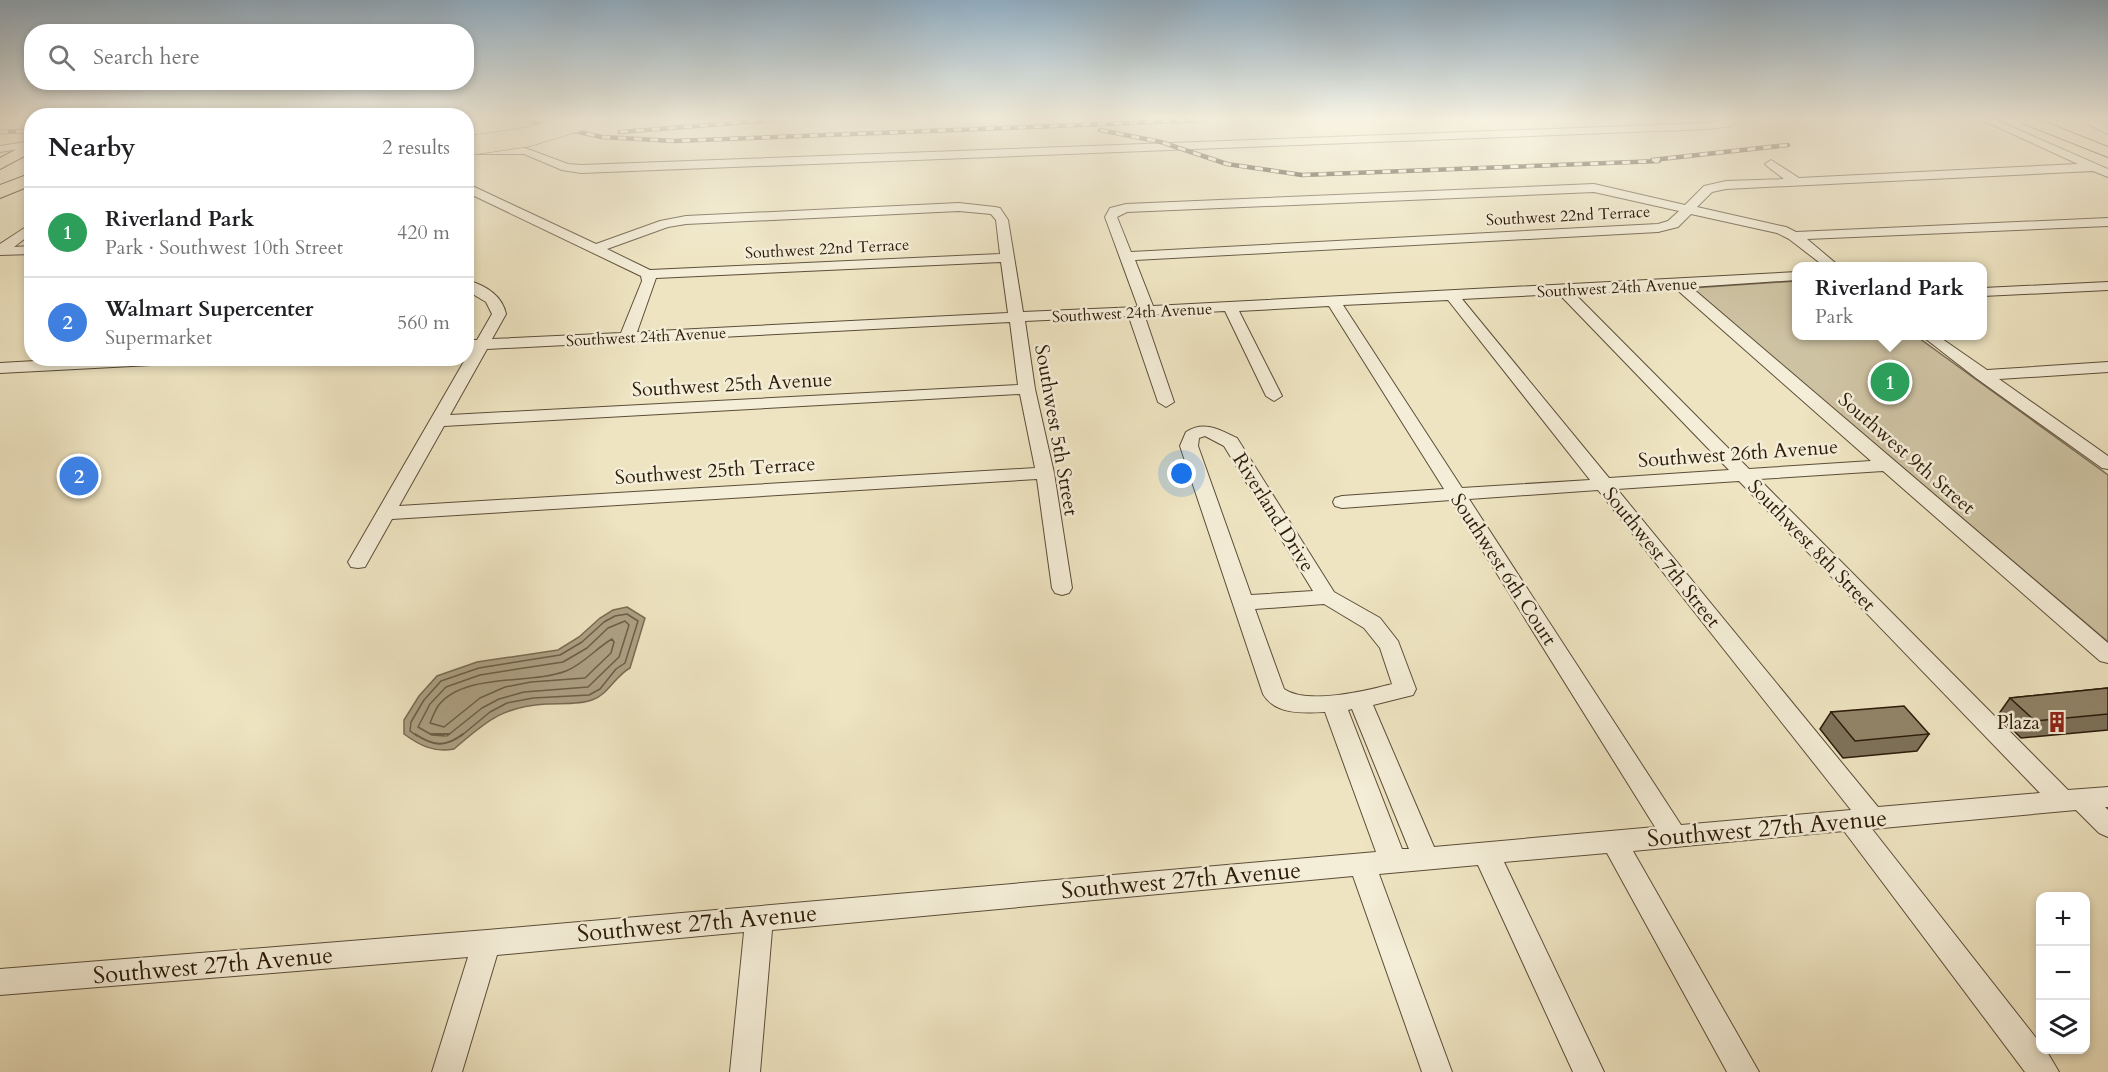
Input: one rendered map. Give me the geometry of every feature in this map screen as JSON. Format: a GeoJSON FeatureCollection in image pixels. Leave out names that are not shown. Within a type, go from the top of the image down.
{"type":"FeatureCollection","features":[{"type":"Feature","properties":{"kind":"highway"},"geometry":{"type":"LineString","coordinates":[[0,192],[24,182]]}},
{"type":"Feature","properties":{"kind":"street"},"geometry":{"type":"LineString","coordinates":[[1780,170],[1796,181]]}},
{"type":"Feature","properties":{"kind":"street","name":"Southwest 22nd Terrace"},"geometry":{"type":"LineString","coordinates":[[1128,256],[1658,228],[1673,224],[1708,189],[1726,185],[2030,170]]}},
{"type":"Feature","properties":{"kind":"street"},"geometry":{"type":"LineString","coordinates":[[1166,402],[1138,320],[1146,306],[1112,217],[1115,211],[1126,208],[1273,197],[1594,188],[1691,208],[1781,231],[1794,236],[1826,262]]}},
{"type":"Feature","properties":{"kind":"street"},"geometry":{"type":"LineString","coordinates":[[474,191],[648,274],[648,281],[627,338]]}},
{"type":"Feature","properties":{"kind":"street","name":"Southwest 5th Street"},"geometry":{"type":"LineString","coordinates":[[597,248],[665,224],[686,220],[959,207],[995,211],[1002,220],[1027,389],[1045,473],[1062,588]]}},
{"type":"Feature","properties":{"kind":"street"},"geometry":{"type":"LineString","coordinates":[[1794,236],[2108,222]]}},
{"type":"Feature","properties":{"kind":"street"},"geometry":{"type":"LineString","coordinates":[[2,249],[24,233]]}},
{"type":"Feature","properties":{"kind":"street"},"geometry":{"type":"LineString","coordinates":[[2,249],[24,245]]}},
{"type":"Feature","properties":{"kind":"street"},"geometry":{"type":"LineString","coordinates":[[2,249],[24,250]]}},
{"type":"Feature","properties":{"kind":"street","name":"Southwest 22nd Terrace"},"geometry":{"type":"LineString","coordinates":[[648,274],[1008,258]]}},
{"type":"Feature","properties":{"kind":"street","name":"Southwest 24th Avenue"},"geometry":{"type":"LineString","coordinates":[[474,345],[1452,296],[1792,276]]}},
{"type":"Feature","properties":{"kind":"street","name":"Southwest 9th Street"},"geometry":{"type":"LineString","coordinates":[[1678,284],[2108,655]]}},
{"type":"Feature","properties":{"kind":"street"},"geometry":{"type":"LineString","coordinates":[[1987,292],[2108,286]]}},
{"type":"Feature","properties":{"kind":"street"},"geometry":{"type":"LineString","coordinates":[[474,288],[490,297],[497,304],[499,314],[474,345]]}},
{"type":"Feature","properties":{"kind":"street","name":"Southwest 8th Street"},"geometry":{"type":"LineString","coordinates":[[1562,289],[1744,475],[2084,799],[2108,826]]}},
{"type":"Feature","properties":{"kind":"street","name":"Southwest 7th Street"},"geometry":{"type":"LineString","coordinates":[[1452,296],[1604,484],[1861,819],[2044,1072]]}},
{"type":"Feature","properties":{"kind":"street","name":"Southwest 6th Court"},"geometry":{"type":"LineString","coordinates":[[1334,302],[1674,836]]}},
{"type":"Feature","properties":{"kind":"street"},"geometry":{"type":"LineString","coordinates":[[1230,307],[1274,396]]}},
{"type":"Feature","properties":{"kind":"street"},"geometry":{"type":"LineString","coordinates":[[1934,340],[2108,464]]}},
{"type":"Feature","properties":{"kind":"street"},"geometry":{"type":"LineString","coordinates":[[0,368],[38,366]]}},
{"type":"Feature","properties":{"kind":"street"},"geometry":{"type":"LineString","coordinates":[[358,562],[439,421],[464,366]]}},
{"type":"Feature","properties":{"kind":"street"},"geometry":{"type":"LineString","coordinates":[[1982,375],[2108,367]]}},
{"type":"Feature","properties":{"kind":"street","name":"Southwest 25th Avenue"},"geometry":{"type":"LineString","coordinates":[[439,421],[1027,389]]}},
{"type":"Feature","properties":{"kind":"street","name":"Riverland Drive"},"geometry":{"type":"LineString","coordinates":[[1195,432],[1215,432],[1231,442],[1327,597],[1372,622],[1390,646],[1406,689],[1382,697],[1333,702],[1288,703],[1274,694],[1244,603],[1190,452],[1189,440],[1195,432]]}},
{"type":"Feature","properties":{"kind":"street","name":"Southwest 26th Avenue"},"geometry":{"type":"LineString","coordinates":[[1342,502],[1886,465]]}},
{"type":"Feature","properties":{"kind":"street","name":"Southwest 25th Terrace"},"geometry":{"type":"LineString","coordinates":[[387,513],[1045,473]]}},
{"type":"Feature","properties":{"kind":"street","name":"Riverland Drive"},"geometry":{"type":"LineString","coordinates":[[1244,603],[1327,597]]}},
{"type":"Feature","properties":{"kind":"street"},"geometry":{"type":"LineString","coordinates":[[1359,699],[1426,858]]}},
{"type":"Feature","properties":{"kind":"street"},"geometry":{"type":"LineString","coordinates":[[1333,702],[1394,861]]}},
{"type":"Feature","properties":{"kind":"street","name":"Southwest 27th Avenue"},"geometry":{"type":"LineString","coordinates":[[0,982],[486,943],[2084,799]]}},
{"type":"Feature","properties":{"kind":"street"},"geometry":{"type":"LineString","coordinates":[[1614,841],[1744,1072]]}},
{"type":"Feature","properties":{"kind":"street"},"geometry":{"type":"LineString","coordinates":[[1486,853],[1589,1072]]}},
{"type":"Feature","properties":{"kind":"street"},"geometry":{"type":"LineString","coordinates":[[1362,864],[1437,1072]]}},
{"type":"Feature","properties":{"kind":"street"},"geometry":{"type":"LineString","coordinates":[[745,1072],[759,918]]}},
{"type":"Feature","properties":{"kind":"street"},"geometry":{"type":"LineString","coordinates":[[447,1072],[486,943]]}},
{"type":"Feature","properties":{"kind":"shaded area"},"geometry":{"type":"Polygon","coordinates":[[[1792,281],[1792,340],[1922,340],[2108,475],[2108,642],[1691,288],[1792,281]]]}},
{"type":"Feature","properties":{"kind":"water"},"geometry":{"type":"Polygon","coordinates":[[[627,607],[645,618],[630,668],[598,698],[581,703],[517,708],[486,723],[454,749],[440,750],[427,747],[404,734],[404,720],[419,696],[437,676],[477,662],[558,650],[579,637],[600,618],[613,610],[627,607]]]}},
{"type":"Feature","properties":{"kind":"building"},"geometry":{"type":"Polygon","coordinates":[[[2108,688],[2108,714],[2035,721],[2010,698],[2108,688]]]}},
{"type":"Feature","properties":{"kind":"building"},"geometry":{"type":"Polygon","coordinates":[[[1904,706],[1929,734],[1855,741],[1831,712],[1904,706]]]}},
{"type":"Feature","properties":{"kind":"railway"},"geometry":{"type":"LineString","coordinates":[[1268,170],[1302,175],[1429,170]]}},
{"type":"Feature","properties":{"kind":"place","name":"Riverland Park"},"geometry":{"type":"Point","coordinates":[1890,382]}},
{"type":"Feature","properties":{"kind":"place","name":"Walmart Supercenter"},"geometry":{"type":"Point","coordinates":[79,476]}},
{"type":"Feature","properties":{"kind":"place","name":"Plaza"},"geometry":{"type":"Point","coordinates":[2057,722]}}]}
